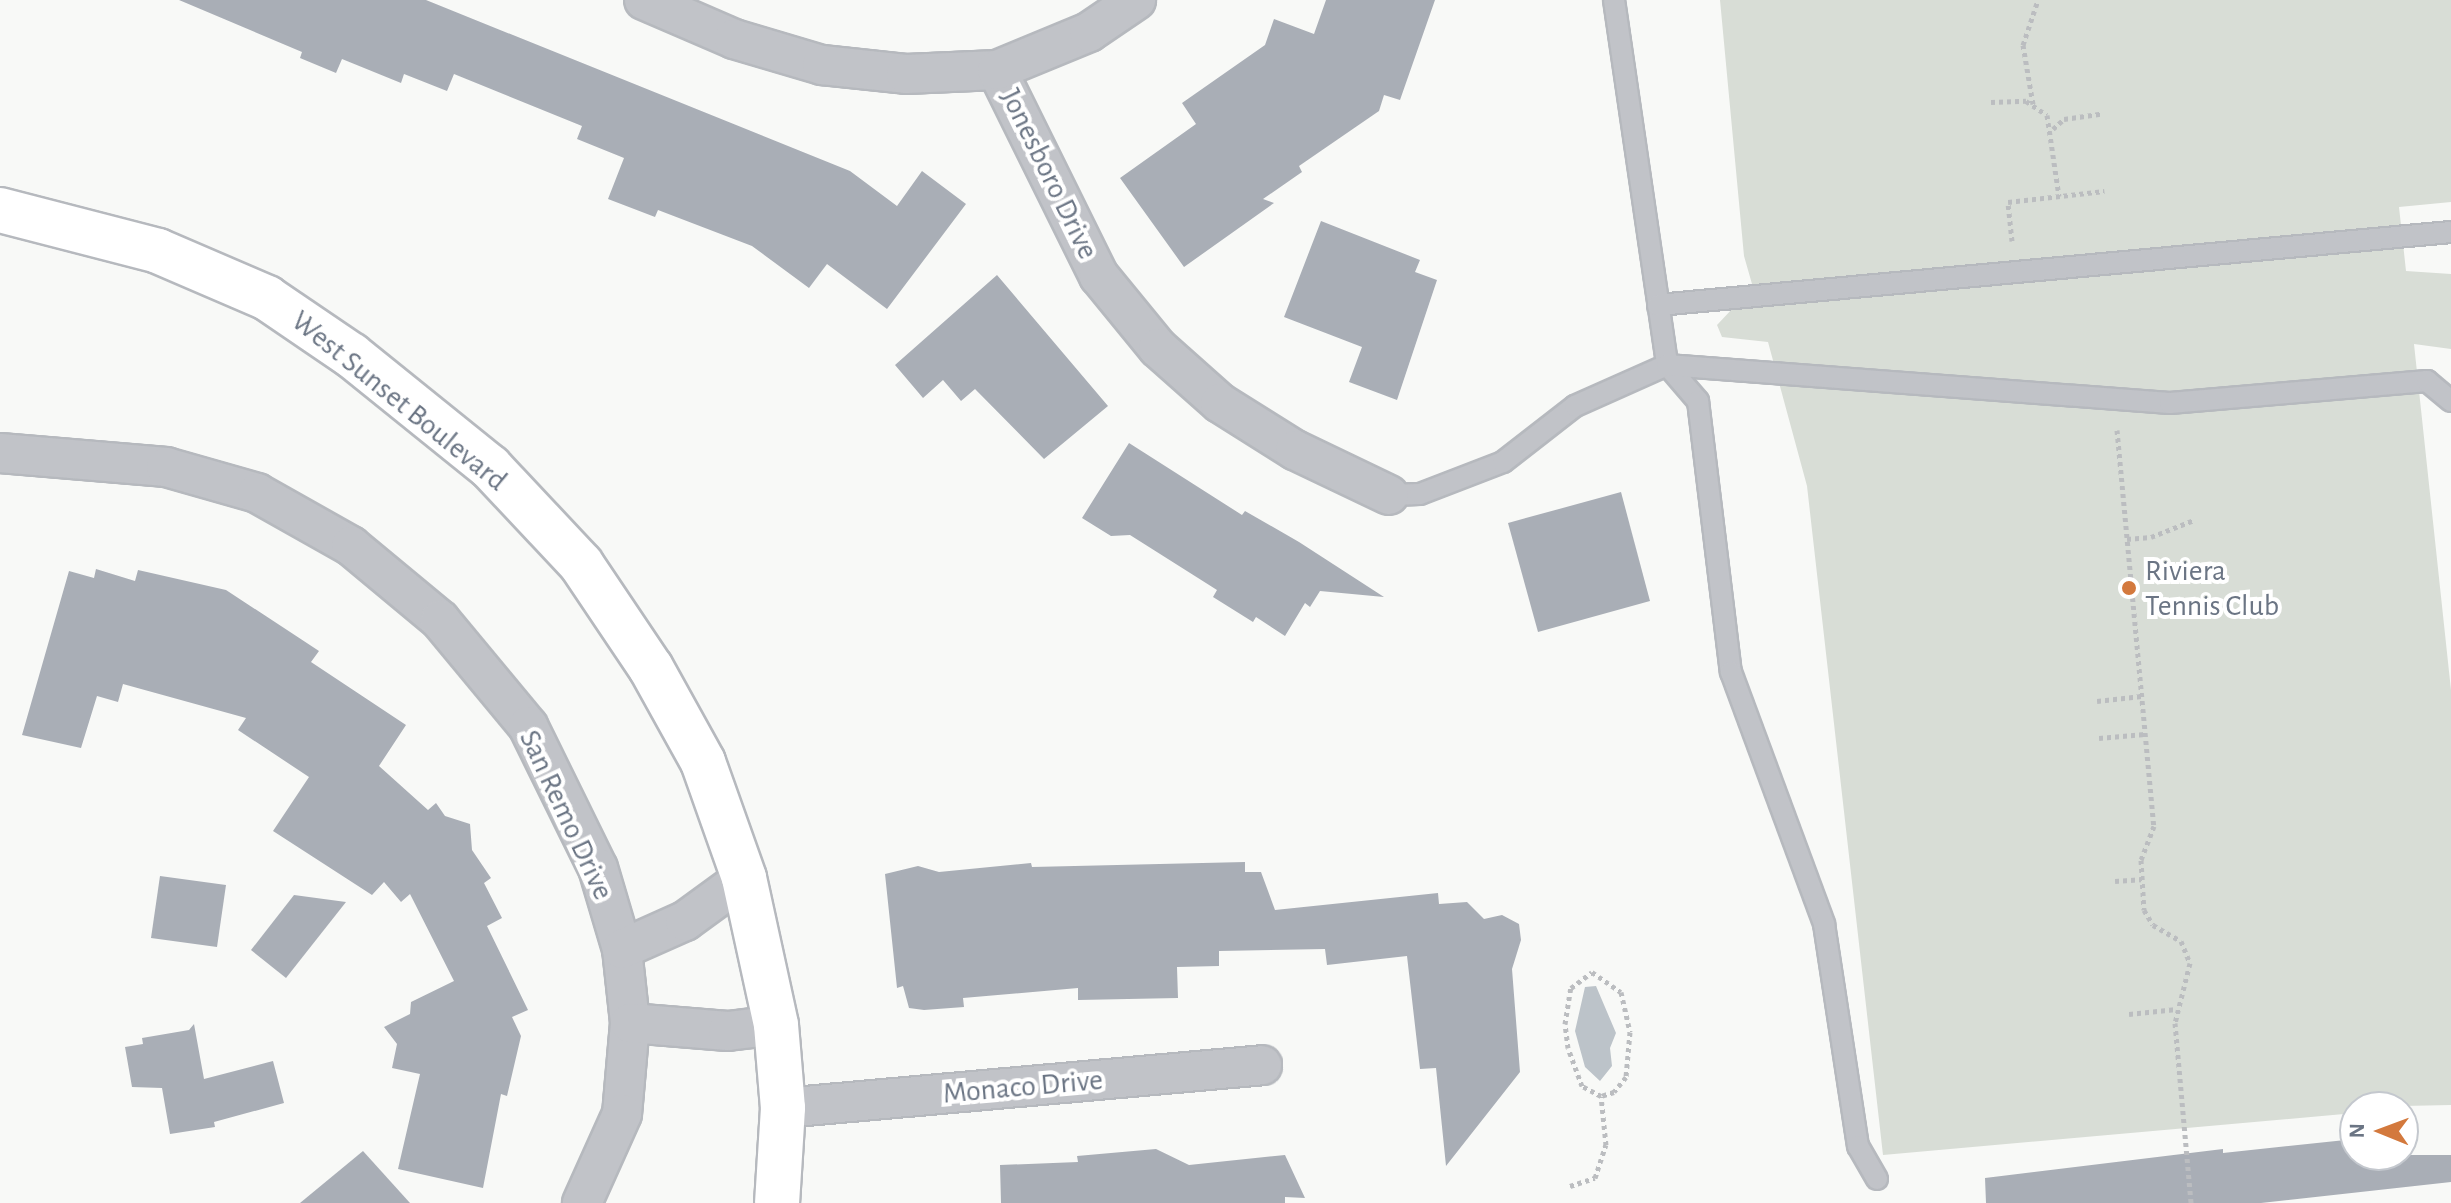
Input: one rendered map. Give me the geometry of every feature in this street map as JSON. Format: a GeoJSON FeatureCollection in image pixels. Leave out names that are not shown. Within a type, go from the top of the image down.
{"type":"FeatureCollection","features":[{"type":"Feature","properties":{"kind":"main road","name":"West Sunset Boulevard"},"geometry":{"type":"LineString","coordinates":[[0,210],[158,251],[267,298],[351,355],[490,467],[581,564],[651,668],[703,762],[744,878],[776,1025],[783,1108],[777,1203]]}},
{"type":"Feature","properties":{"kind":"street","name":"Jonesboro Drive"},"geometry":{"type":"LineString","coordinates":[[644,0],[734,39],[822,65],[906,74],[997,70],[1099,276],[1158,348],[1220,403],[1295,450],[1389,495]]}},
{"type":"Feature","properties":{"kind":"street"},"geometry":{"type":"LineString","coordinates":[[997,70],[1089,32],[1136,0]]}},
{"type":"Feature","properties":{"kind":"street","name":"San Remo Drive"},"geometry":{"type":"LineString","coordinates":[[0,453],[166,467],[257,493],[351,546],[440,620],[528,726],[598,868],[622,949]]}},
{"type":"Feature","properties":{"kind":"street"},"geometry":{"type":"LineString","coordinates":[[582,1203],[622,1114],[630,1023],[622,949],[685,921],[744,878]]}},
{"type":"Feature","properties":{"kind":"street"},"geometry":{"type":"LineString","coordinates":[[630,1023],[728,1031],[776,1025]]}},
{"type":"Feature","properties":{"kind":"street","name":"Monaco Drive"},"geometry":{"type":"LineString","coordinates":[[783,1108],[1262,1065]]}},
{"type":"Feature","properties":{"kind":"lane"},"geometry":{"type":"LineString","coordinates":[[1614,0],[1667,365],[1698,401],[1731,672],[1824,924],[1858,1146],[1877,1179]]}},
{"type":"Feature","properties":{"kind":"lane"},"geometry":{"type":"LineString","coordinates":[[1658,305],[2451,232]]}},
{"type":"Feature","properties":{"kind":"lane"},"geometry":{"type":"LineString","coordinates":[[1389,495],[1420,494],[1503,462],[1575,406],[1667,365],[2170,403],[2427,381],[2451,401]]}},
{"type":"Feature","properties":{"kind":"path"},"geometry":{"type":"LineString","coordinates":[[2033,105],[2023,45],[2038,0]]}},
{"type":"Feature","properties":{"kind":"path"},"geometry":{"type":"LineString","coordinates":[[1991,102],[2033,105],[2047,115],[2052,130],[2059,196]]}},
{"type":"Feature","properties":{"kind":"path"},"geometry":{"type":"LineString","coordinates":[[2052,130],[2064,119],[2101,114]]}},
{"type":"Feature","properties":{"kind":"path"},"geometry":{"type":"LineString","coordinates":[[2008,202],[2104,191]]}},
{"type":"Feature","properties":{"kind":"path"},"geometry":{"type":"LineString","coordinates":[[2117,398],[2154,826],[2141,860],[2141,879],[2147,918],[2188,952],[2189,975],[2177,1009],[2191,1203]]}},
{"type":"Feature","properties":{"kind":"path"},"geometry":{"type":"LineString","coordinates":[[2127,539],[2151,537],[2194,520]]}},
{"type":"Feature","properties":{"kind":"path"},"geometry":{"type":"LineString","coordinates":[[2097,701],[2142,696]]}},
{"type":"Feature","properties":{"kind":"path"},"geometry":{"type":"LineString","coordinates":[[2099,738],[2145,734]]}},
{"type":"Feature","properties":{"kind":"path"},"geometry":{"type":"LineString","coordinates":[[2115,881],[2141,879]]}},
{"type":"Feature","properties":{"kind":"path"},"geometry":{"type":"LineString","coordinates":[[1592,972],[1621,992],[1630,1032],[1626,1077],[1614,1092],[1601,1096],[1582,1086],[1565,1024],[1571,988],[1592,972]]}},
{"type":"Feature","properties":{"kind":"path"},"geometry":{"type":"LineString","coordinates":[[2129,1014],[2177,1009]]}},
{"type":"Feature","properties":{"kind":"path"},"geometry":{"type":"LineString","coordinates":[[1570,1186],[1595,1178],[1606,1145],[1601,1096]]}},
{"type":"Feature","properties":{"kind":"shaded area","name":"Riviera Tennis Club"},"geometry":{"type":"Polygon","coordinates":[[[1720,0],[2451,0],[2451,202],[2399,207],[2406,271],[2451,274],[2451,349],[2414,344],[2451,690],[2451,1105],[2419,1106],[2419,1091],[2339,1091],[2339,1114],[1883,1155],[1807,486],[1768,342],[1722,337],[1717,325],[1733,308],[1758,305],[1744,256],[1720,0]]]}},
{"type":"Feature","properties":{"kind":"shaded area"},"geometry":{"type":"Polygon","coordinates":[[[1596,986],[1616,1033],[1610,1048],[1612,1066],[1600,1081],[1585,1067],[1575,1031],[1585,987],[1596,986]]]}},
{"type":"Feature","properties":{"kind":"building"},"geometry":{"type":"Polygon","coordinates":[[[179,0],[426,0],[850,171],[897,206],[922,171],[966,204],[887,309],[827,264],[809,288],[752,246],[658,210],[655,217],[608,199],[624,158],[577,139],[582,126],[454,74],[447,91],[404,74],[401,83],[342,59],[336,73],[300,58],[302,52],[179,0]]]}},
{"type":"Feature","properties":{"kind":"building"},"geometry":{"type":"Polygon","coordinates":[[[1326,0],[1435,0],[1400,100],[1384,95],[1379,111],[1299,166],[1302,172],[1263,199],[1274,203],[1184,267],[1120,178],[1196,124],[1182,103],[1265,45],[1274,19],[1314,34],[1326,0]]]}},
{"type":"Feature","properties":{"kind":"building"},"geometry":{"type":"Polygon","coordinates":[[[1321,221],[1420,260],[1415,272],[1437,280],[1397,400],[1349,382],[1362,347],[1284,317],[1321,221]]]}},
{"type":"Feature","properties":{"kind":"building"},"geometry":{"type":"Polygon","coordinates":[[[997,275],[1108,406],[1044,459],[975,389],[961,401],[943,380],[923,398],[895,365],[997,275]]]}},
{"type":"Feature","properties":{"kind":"building"},"geometry":{"type":"Polygon","coordinates":[[[1129,443],[1242,515],[1245,511],[1299,542],[1384,597],[1320,591],[1310,607],[1305,603],[1285,636],[1256,617],[1253,622],[1213,597],[1217,590],[1130,535],[1111,536],[1082,518],[1129,443]]]}},
{"type":"Feature","properties":{"kind":"building"},"geometry":{"type":"Polygon","coordinates":[[[1621,492],[1650,601],[1538,632],[1508,523],[1621,492]]]}},
{"type":"Feature","properties":{"kind":"building"},"geometry":{"type":"Polygon","coordinates":[[[96,569],[135,581],[138,570],[226,590],[319,651],[311,662],[406,725],[379,766],[428,810],[436,803],[445,816],[470,824],[472,850],[491,878],[484,883],[502,918],[487,926],[528,1010],[512,1017],[521,1036],[507,1096],[501,1094],[483,1188],[398,1169],[420,1074],[392,1068],[397,1044],[384,1027],[410,1014],[411,1002],[454,981],[410,894],[401,902],[384,882],[372,895],[273,831],[309,777],[238,730],[246,718],[123,684],[118,702],[97,696],[81,748],[22,735],[69,571],[94,578],[96,569]]]}},
{"type":"Feature","properties":{"kind":"building"},"geometry":{"type":"Polygon","coordinates":[[[1245,862],[1245,872],[1261,872],[1275,910],[1438,893],[1439,904],[1467,902],[1484,919],[1502,915],[1519,924],[1521,940],[1512,969],[1520,1072],[1446,1166],[1436,1068],[1420,1069],[1407,956],[1327,965],[1325,949],[1219,951],[1219,966],[1177,967],[1178,998],[1078,1000],[1078,988],[963,998],[964,1007],[924,1010],[909,1008],[903,986],[897,988],[885,874],[918,866],[939,872],[1031,863],[1032,867],[1245,862]]]}},
{"type":"Feature","properties":{"kind":"building"},"geometry":{"type":"Polygon","coordinates":[[[160,876],[226,885],[217,947],[151,938],[160,876]]]}},
{"type":"Feature","properties":{"kind":"building"},"geometry":{"type":"Polygon","coordinates":[[[294,895],[346,902],[286,978],[251,950],[294,895]]]}},
{"type":"Feature","properties":{"kind":"building"},"geometry":{"type":"Polygon","coordinates":[[[194,1024],[204,1079],[273,1061],[284,1103],[214,1122],[215,1127],[170,1134],[162,1088],[132,1087],[125,1047],[143,1044],[142,1038],[189,1030],[194,1024]]]}},
{"type":"Feature","properties":{"kind":"building"},"geometry":{"type":"Polygon","coordinates":[[[2339,1141],[2339,1171],[2419,1171],[2419,1155],[2451,1155],[2451,1182],[2261,1203],[1986,1203],[1985,1178],[2223,1149],[2223,1153],[2339,1141]]]}},
{"type":"Feature","properties":{"kind":"building"},"geometry":{"type":"Polygon","coordinates":[[[1156,1149],[1189,1165],[1285,1155],[1305,1198],[1285,1197],[1285,1203],[1001,1203],[1000,1165],[1078,1162],[1077,1156],[1156,1149]]]}},
{"type":"Feature","properties":{"kind":"building"},"geometry":{"type":"Polygon","coordinates":[[[363,1151],[410,1203],[300,1203],[363,1151]]]}},
{"type":"Feature","properties":{"kind":"place","name":"Riviera Tennis Club"},"geometry":{"type":"Point","coordinates":[2129,588]}}]}
